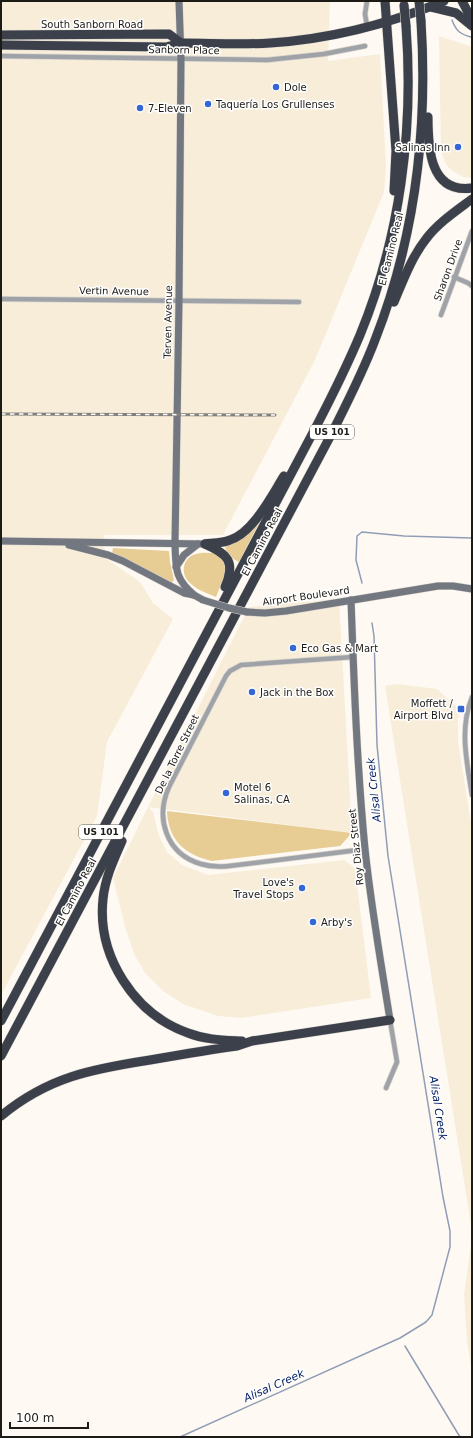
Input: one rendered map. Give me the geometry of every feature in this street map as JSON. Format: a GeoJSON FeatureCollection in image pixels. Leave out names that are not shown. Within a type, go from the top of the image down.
{"type":"FeatureCollection","features":[{"type":"Feature","properties":{"kind":"highway"},"geometry":{"type":"LineString","coordinates":[[382,270],[392,207],[396,164],[385,1]]}},
{"type":"Feature","properties":{"kind":"highway","name":"El Camino Real"},"geometry":{"type":"LineString","coordinates":[[1,1056],[133,810],[335,427],[362,372],[397,274],[412,210],[418,176],[424,74],[419,1]]}},
{"type":"Feature","properties":{"kind":"highway","name":"South Sanborn Road"},"geometry":{"type":"LineString","coordinates":[[1,45],[166,47],[181,43],[268,43],[321,36],[367,26],[387,21],[444,1]]}},
{"type":"Feature","properties":{"kind":"highway"},"geometry":{"type":"LineString","coordinates":[[462,1],[472,20]]}},
{"type":"Feature","properties":{"kind":"highway","name":"El Camino Real"},"geometry":{"type":"LineString","coordinates":[[1,1021],[317,425],[358,340],[382,270],[397,206],[406,140],[409,74],[404,3]]}},
{"type":"Feature","properties":{"kind":"highway"},"geometry":{"type":"LineString","coordinates":[[429,7],[456,13],[472,26]]}},
{"type":"Feature","properties":{"kind":"highway","name":"South Sanborn Road"},"geometry":{"type":"LineString","coordinates":[[1,36],[169,34],[181,43]]}},
{"type":"Feature","properties":{"kind":"highway"},"geometry":{"type":"LineString","coordinates":[[424,74],[428,111],[429,145],[434,166],[440,177],[451,186],[458,188],[472,188]]}},
{"type":"Feature","properties":{"kind":"highway"},"geometry":{"type":"LineString","coordinates":[[375,339],[393,305],[418,250],[436,228],[472,199]]}},
{"type":"Feature","properties":{"kind":"highway"},"geometry":{"type":"LineString","coordinates":[[202,544],[230,540],[240,535],[250,526],[261,512],[317,425]]}},
{"type":"Feature","properties":{"kind":"highway"},"geometry":{"type":"LineString","coordinates":[[201,644],[228,582],[230,569],[226,556],[221,552],[202,544]]}},
{"type":"Feature","properties":{"kind":"highway"},"geometry":{"type":"LineString","coordinates":[[133,810],[128,828],[109,873],[103,899],[102,912],[105,934],[116,969],[129,990],[138,1000],[158,1018],[174,1027],[201,1037],[252,1041]]}},
{"type":"Feature","properties":{"kind":"highway"},"geometry":{"type":"LineString","coordinates":[[1,1116],[19,1102],[49,1085],[82,1073],[105,1067],[237,1046],[252,1041],[390,1020]]}},
{"type":"Feature","properties":{"kind":"main road","name":"Terven Avenue"},"geometry":{"type":"LineString","coordinates":[[179,1],[181,59],[175,543],[178,576],[184,586],[194,596]]}},
{"type":"Feature","properties":{"kind":"main road","name":"Airport Boulevard"},"geometry":{"type":"LineString","coordinates":[[1,541],[202,544]]}},
{"type":"Feature","properties":{"kind":"main road","name":"Airport Boulevard"},"geometry":{"type":"LineString","coordinates":[[60,543],[108,555],[123,561],[184,593],[203,600],[229,608],[265,613],[286,611],[438,586],[452,586],[472,589]]}},
{"type":"Feature","properties":{"kind":"main road"},"geometry":{"type":"LineString","coordinates":[[176,567],[184,555],[202,544]]}},
{"type":"Feature","properties":{"kind":"main road","name":"Roy Diaz Street"},"geometry":{"type":"LineString","coordinates":[[351,600],[356,730],[366,849],[372,903],[390,1020]]}},
{"type":"Feature","properties":{"kind":"street"},"geometry":{"type":"LineString","coordinates":[[367,1],[365,14],[367,26]]}},
{"type":"Feature","properties":{"kind":"street","name":"Sanborn Place"},"geometry":{"type":"LineString","coordinates":[[1,56],[267,60],[333,53],[365,46]]}},
{"type":"Feature","properties":{"kind":"street","name":"Sharon Drive"},"geometry":{"type":"LineString","coordinates":[[441,315],[472,231]]}},
{"type":"Feature","properties":{"kind":"street"},"geometry":{"type":"LineString","coordinates":[[454,277],[472,286]]}},
{"type":"Feature","properties":{"kind":"street","name":"Vertin Avenue"},"geometry":{"type":"LineString","coordinates":[[1,299],[300,302]]}},
{"type":"Feature","properties":{"kind":"street","name":"De la Torre Street"},"geometry":{"type":"LineString","coordinates":[[353,657],[241,665],[230,671],[226,676],[169,787],[164,800],[163,814],[165,829],[176,848],[186,858],[194,862],[213,867],[234,866],[366,849]]}},
{"type":"Feature","properties":{"kind":"street"},"geometry":{"type":"LineString","coordinates":[[472,697],[466,718],[464,738],[472,796]]}},
{"type":"Feature","properties":{"kind":"street","name":"Roy Diaz Street"},"geometry":{"type":"LineString","coordinates":[[386,1088],[397,1062],[390,1020]]}},
{"type":"Feature","properties":{"kind":"shaded area"},"geometry":{"type":"Polygon","coordinates":[[[1,1],[330,1],[328,61],[380,54],[386,166],[384,192],[315,360],[223,535],[104,535],[105,558],[140,582],[153,603],[173,619],[107,742],[97,816],[1,995],[1,1]]]}},
{"type":"Feature","properties":{"kind":"shaded area"},"geometry":{"type":"Polygon","coordinates":[[[439,36],[472,47],[472,178],[463,177],[449,168],[441,151],[439,36]]]}},
{"type":"Feature","properties":{"kind":"shaded area"},"geometry":{"type":"Polygon","coordinates":[[[261,519],[239,562],[231,557],[226,551],[225,546],[261,519]]]}},
{"type":"Feature","properties":{"kind":"shaded area"},"geometry":{"type":"Polygon","coordinates":[[[113,548],[169,551],[174,580],[171,583],[112,553],[113,548]]]}},
{"type":"Feature","properties":{"kind":"shaded area"},"geometry":{"type":"Polygon","coordinates":[[[201,553],[215,553],[223,558],[227,569],[216,597],[192,585],[184,574],[184,566],[188,558],[201,553]]]}},
{"type":"Feature","properties":{"kind":"shaded area"},"geometry":{"type":"Polygon","coordinates":[[[339,599],[352,833],[148,807],[249,607],[339,599]]]}},
{"type":"Feature","properties":{"kind":"shaded area"},"geometry":{"type":"Polygon","coordinates":[[[397,684],[437,689],[460,710],[458,720],[458,742],[472,829],[472,1231],[385,686],[397,684]]]}},
{"type":"Feature","properties":{"kind":"shaded area"},"geometry":{"type":"Polygon","coordinates":[[[148,807],[153,812],[159,836],[167,852],[182,865],[208,875],[344,860],[355,868],[371,998],[241,1018],[218,1016],[183,1004],[163,991],[145,973],[135,956],[126,930],[113,878],[148,807]]]}},
{"type":"Feature","properties":{"kind":"shaded area"},"geometry":{"type":"Polygon","coordinates":[[[167,811],[352,833],[340,846],[212,861],[194,855],[180,845],[171,830],[167,811]]]}},
{"type":"Feature","properties":{"kind":"shaded area"},"geometry":{"type":"Polygon","coordinates":[[[472,1237],[472,1374],[467,1341],[464,1295],[472,1237]]]}},
{"type":"Feature","properties":{"kind":"waterway","name":"Alisal Creek"},"geometry":{"type":"LineString","coordinates":[[452,20],[459,32],[471,37]]}},
{"type":"Feature","properties":{"kind":"waterway","name":"Alisal Creek"},"geometry":{"type":"LineString","coordinates":[[362,583],[356,560],[357,536],[362,532],[404,536],[472,538]]}},
{"type":"Feature","properties":{"kind":"waterway","name":"Alisal Creek"},"geometry":{"type":"LineString","coordinates":[[180,1437],[400,1338],[426,1322],[432,1315],[450,1247],[450,1231],[443,1197],[388,856],[377,745],[374,636],[372,623]]}},
{"type":"Feature","properties":{"kind":"waterway"},"geometry":{"type":"LineString","coordinates":[[405,1346],[460,1437]]}},
{"type":"Feature","properties":{"kind":"railway"},"geometry":{"type":"LineString","coordinates":[[1,414],[275,415]]}},
{"type":"Feature","properties":{"kind":"place","name":"Dole"},"geometry":{"type":"Point","coordinates":[276,87]}},
{"type":"Feature","properties":{"kind":"place","name":"Taquería Los Grullenses"},"geometry":{"type":"Point","coordinates":[208,104]}},
{"type":"Feature","properties":{"kind":"place","name":"7-Eleven"},"geometry":{"type":"Point","coordinates":[140,108]}},
{"type":"Feature","properties":{"kind":"place","name":"Salinas Inn"},"geometry":{"type":"Point","coordinates":[458,147]}},
{"type":"Feature","properties":{"kind":"place","name":"Eco Gas & Mart"},"geometry":{"type":"Point","coordinates":[293,648]}},
{"type":"Feature","properties":{"kind":"place","name":"Jack in the Box"},"geometry":{"type":"Point","coordinates":[252,692]}},
{"type":"Feature","properties":{"kind":"place","name":"Moffett / Airport Blvd"},"geometry":{"type":"Point","coordinates":[461,709]}},
{"type":"Feature","properties":{"kind":"place","name":"Motel 6 Salinas, CA"},"geometry":{"type":"Point","coordinates":[226,793]}},
{"type":"Feature","properties":{"kind":"place","name":"Love's Travel Stops"},"geometry":{"type":"Point","coordinates":[302,888]}},
{"type":"Feature","properties":{"kind":"place","name":"Arby's"},"geometry":{"type":"Point","coordinates":[313,922]}}]}
